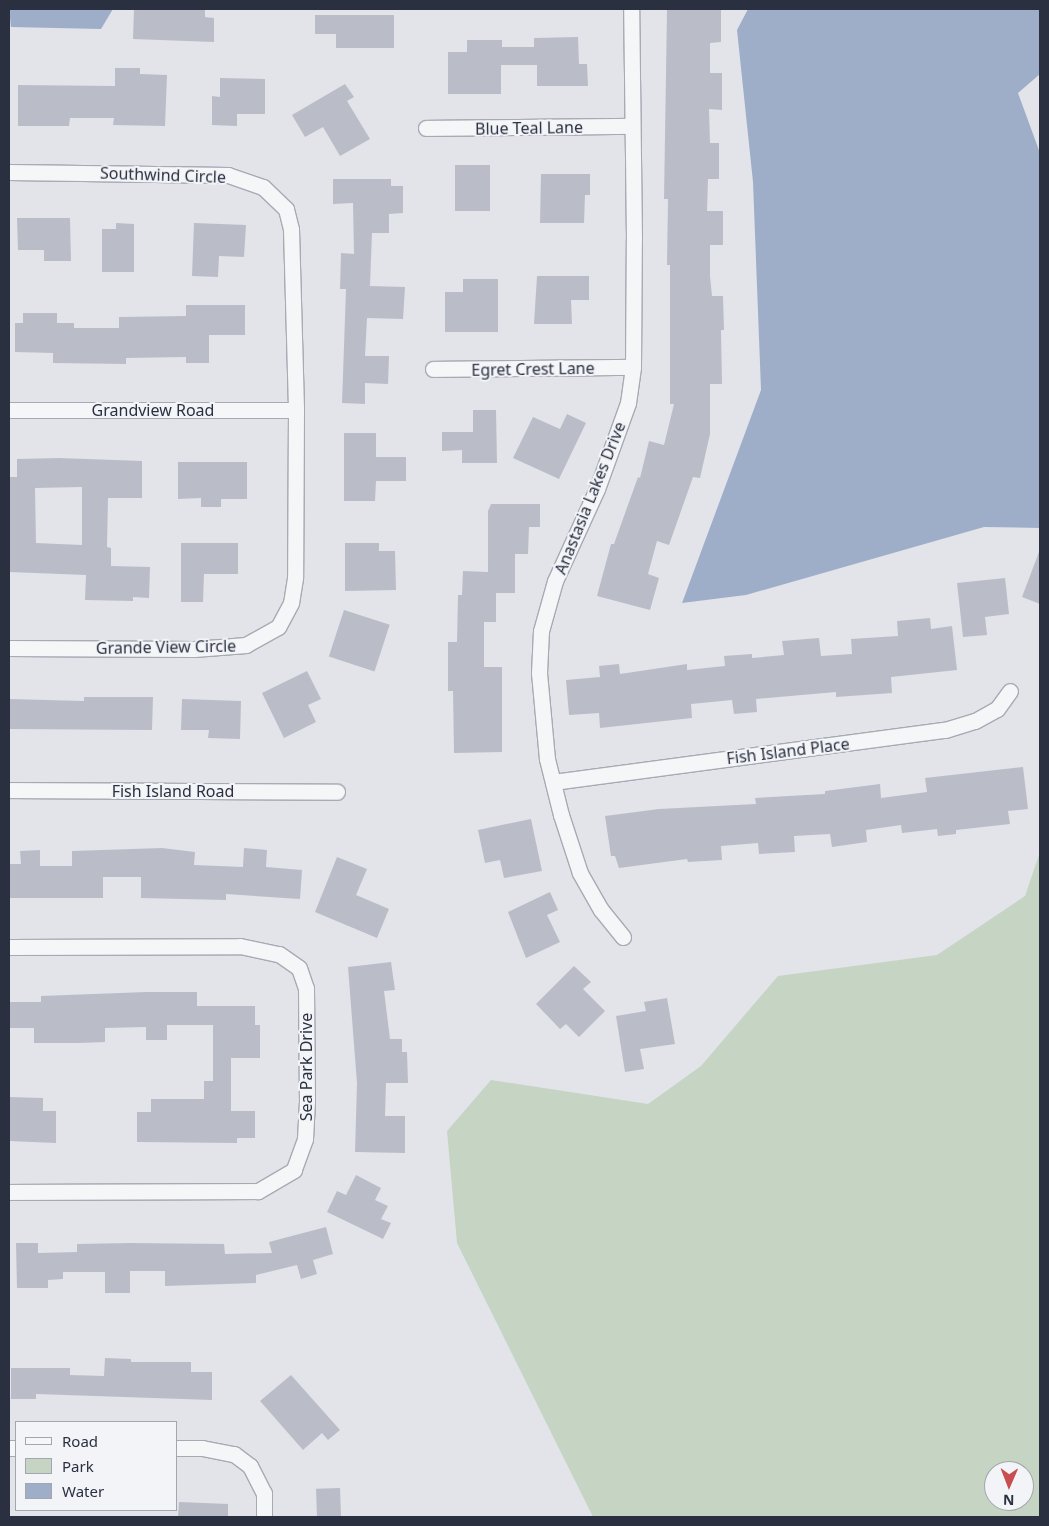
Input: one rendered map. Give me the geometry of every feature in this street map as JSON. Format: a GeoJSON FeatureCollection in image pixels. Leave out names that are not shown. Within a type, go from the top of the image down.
{"type":"FeatureCollection","features":[{"type":"Feature","properties":{"kind":"street","name":"Anastasia Lakes Drive"},"geometry":{"type":"LineString","coordinates":[[623,937],[601,910],[580,873],[553,782],[541,710],[541,631],[556,581],[597,489],[628,403],[633,367],[631,9]]}},
{"type":"Feature","properties":{"kind":"street","name":"Blue Teal Lane"},"geometry":{"type":"LineString","coordinates":[[426,128],[632,126]]}},
{"type":"Feature","properties":{"kind":"street","name":"Southwind Circle"},"geometry":{"type":"LineString","coordinates":[[9,172],[228,175],[263,187],[286,209],[291,229],[296,410]]}},
{"type":"Feature","properties":{"kind":"street","name":"Egret Crest Lane"},"geometry":{"type":"LineString","coordinates":[[433,370],[633,367]]}},
{"type":"Feature","properties":{"kind":"street","name":"Grandview Road"},"geometry":{"type":"LineString","coordinates":[[9,410],[296,410]]}},
{"type":"Feature","properties":{"kind":"street","name":"Grande View Circle"},"geometry":{"type":"LineString","coordinates":[[9,648],[220,647],[246,645],[278,627],[291,603],[295,578],[296,410]]}},
{"type":"Feature","properties":{"kind":"street","name":"Fish Island Place"},"geometry":{"type":"LineString","coordinates":[[553,782],[945,730],[975,721],[990,713],[1010,691]]}},
{"type":"Feature","properties":{"kind":"street","name":"Fish Island Road"},"geometry":{"type":"LineString","coordinates":[[9,790],[337,792]]}},
{"type":"Feature","properties":{"kind":"street","name":"Sea Park Drive"},"geometry":{"type":"LineString","coordinates":[[9,947],[240,946],[279,954],[299,968],[306,988],[307,1101],[306,1139],[294,1170],[258,1191],[9,1192]]}},
{"type":"Feature","properties":{"kind":"street"},"geometry":{"type":"LineString","coordinates":[[178,1448],[202,1448],[234,1454],[250,1466],[264,1492],[264,1517]]}},
{"type":"Feature","properties":{"kind":"green space"},"geometry":{"type":"Polygon","coordinates":[[[1040,852],[1040,1517],[593,1517],[457,1243],[447,1131],[491,1080],[648,1104],[701,1066],[778,976],[937,955],[1025,896],[1040,852]]]}},
{"type":"Feature","properties":{"kind":"water"},"geometry":{"type":"Polygon","coordinates":[[[9,9],[113,9],[101,29],[11,27],[9,9]]]}},
{"type":"Feature","properties":{"kind":"water"},"geometry":{"type":"Polygon","coordinates":[[[748,9],[1040,9],[1040,74],[1018,93],[1040,153],[1040,528],[984,527],[746,595],[682,603],[761,390],[753,182],[737,30],[748,9]]]}},
{"type":"Feature","properties":{"kind":"building"},"geometry":{"type":"Polygon","coordinates":[[[134,9],[205,9],[205,17],[214,18],[214,42],[133,39],[134,9]]]}},
{"type":"Feature","properties":{"kind":"building"},"geometry":{"type":"Polygon","coordinates":[[[667,9],[721,9],[721,42],[710,43],[710,73],[722,73],[722,110],[709,109],[710,143],[719,143],[719,179],[708,179],[707,211],[723,211],[723,245],[710,245],[710,276],[712,296],[723,296],[724,330],[721,330],[722,384],[710,384],[710,434],[700,478],[693,477],[669,545],[657,541],[648,574],[659,578],[650,610],[597,596],[611,544],[614,544],[638,477],[640,478],[649,441],[664,445],[674,404],[670,404],[670,265],[667,265],[668,199],[664,199],[667,9]]]}},
{"type":"Feature","properties":{"kind":"building"},"geometry":{"type":"Polygon","coordinates":[[[315,15],[394,15],[394,48],[336,48],[336,34],[315,34],[315,15]]]}},
{"type":"Feature","properties":{"kind":"building"},"geometry":{"type":"Polygon","coordinates":[[[578,37],[579,64],[587,64],[588,86],[537,86],[537,65],[501,65],[501,94],[448,94],[448,52],[467,52],[467,40],[502,40],[502,47],[534,47],[534,38],[578,37]]]}},
{"type":"Feature","properties":{"kind":"building"},"geometry":{"type":"Polygon","coordinates":[[[115,68],[140,68],[140,74],[167,75],[165,126],[113,125],[114,118],[70,118],[69,126],[18,126],[18,85],[115,86],[115,68]]]}},
{"type":"Feature","properties":{"kind":"building"},"geometry":{"type":"Polygon","coordinates":[[[220,78],[265,79],[265,114],[237,114],[237,126],[212,125],[212,96],[220,97],[220,78]]]}},
{"type":"Feature","properties":{"kind":"building"},"geometry":{"type":"Polygon","coordinates":[[[345,84],[354,97],[347,101],[370,139],[340,156],[323,127],[305,137],[292,115],[345,84]]]}},
{"type":"Feature","properties":{"kind":"building"},"geometry":{"type":"Polygon","coordinates":[[[455,165],[490,165],[490,211],[455,211],[455,165]]]}},
{"type":"Feature","properties":{"kind":"building"},"geometry":{"type":"Polygon","coordinates":[[[541,174],[590,174],[590,195],[585,195],[584,223],[540,223],[541,174]]]}},
{"type":"Feature","properties":{"kind":"building"},"geometry":{"type":"Polygon","coordinates":[[[333,179],[391,179],[391,186],[403,186],[403,213],[389,214],[389,233],[372,233],[370,286],[405,287],[403,319],[367,318],[365,356],[389,356],[388,384],[365,383],[365,404],[342,403],[346,289],[340,289],[341,253],[354,254],[353,203],[333,204],[333,179]]]}},
{"type":"Feature","properties":{"kind":"building"},"geometry":{"type":"Polygon","coordinates":[[[17,218],[70,218],[71,261],[44,261],[44,250],[18,250],[17,218]]]}},
{"type":"Feature","properties":{"kind":"building"},"geometry":{"type":"Polygon","coordinates":[[[116,223],[134,224],[134,272],[102,272],[102,229],[116,229],[116,223]]]}},
{"type":"Feature","properties":{"kind":"building"},"geometry":{"type":"Polygon","coordinates":[[[194,223],[246,225],[244,257],[219,256],[218,277],[192,276],[194,223]]]}},
{"type":"Feature","properties":{"kind":"building"},"geometry":{"type":"Polygon","coordinates":[[[537,276],[589,276],[589,300],[571,300],[572,324],[534,324],[537,276]]]}},
{"type":"Feature","properties":{"kind":"building"},"geometry":{"type":"Polygon","coordinates":[[[463,279],[498,279],[498,332],[445,332],[445,292],[463,292],[463,279]]]}},
{"type":"Feature","properties":{"kind":"building"},"geometry":{"type":"Polygon","coordinates":[[[186,305],[245,305],[245,335],[209,335],[209,363],[186,363],[186,357],[126,358],[126,364],[53,363],[53,353],[15,352],[15,323],[23,323],[23,313],[57,313],[57,323],[74,323],[74,328],[119,328],[119,317],[186,316],[186,305]]]}},
{"type":"Feature","properties":{"kind":"building"},"geometry":{"type":"Polygon","coordinates":[[[473,410],[496,410],[497,463],[462,463],[462,450],[442,451],[442,432],[473,432],[473,410]]]}},
{"type":"Feature","properties":{"kind":"building"},"geometry":{"type":"Polygon","coordinates":[[[567,414],[586,423],[559,479],[513,458],[533,417],[560,429],[567,414]]]}},
{"type":"Feature","properties":{"kind":"building"},"geometry":{"type":"Polygon","coordinates":[[[344,433],[376,433],[376,457],[406,457],[406,481],[376,481],[375,501],[344,501],[344,433]]]}},
{"type":"Feature","properties":{"kind":"building"},"geometry":{"type":"Polygon","coordinates":[[[59,458],[142,461],[142,498],[108,498],[107,547],[111,548],[111,566],[150,567],[149,598],[133,597],[133,601],[85,600],[86,575],[9,572],[9,477],[17,477],[17,459],[59,458]],[[82,487],[35,488],[36,543],[82,545],[82,487]]]}},
{"type":"Feature","properties":{"kind":"building"},"geometry":{"type":"Polygon","coordinates":[[[178,462],[247,462],[247,499],[221,499],[221,507],[201,507],[201,498],[178,499],[178,462]]]}},
{"type":"Feature","properties":{"kind":"building"},"geometry":{"type":"Polygon","coordinates":[[[491,504],[540,504],[540,527],[529,527],[528,554],[515,554],[515,593],[496,593],[496,622],[484,622],[484,667],[502,667],[502,752],[454,753],[453,691],[448,691],[448,642],[457,642],[458,595],[462,595],[463,571],[488,572],[488,511],[491,504]]]}},
{"type":"Feature","properties":{"kind":"building"},"geometry":{"type":"Polygon","coordinates":[[[181,543],[238,543],[238,574],[204,574],[203,602],[181,602],[181,543]]]}},
{"type":"Feature","properties":{"kind":"building"},"geometry":{"type":"Polygon","coordinates":[[[345,543],[379,543],[379,551],[395,551],[396,590],[345,591],[345,543]]]}},
{"type":"Feature","properties":{"kind":"building"},"geometry":{"type":"Polygon","coordinates":[[[1040,553],[1040,604],[1022,597],[1040,553]]]}},
{"type":"Feature","properties":{"kind":"building"},"geometry":{"type":"Polygon","coordinates":[[[1005,578],[1009,614],[985,617],[987,635],[963,637],[957,583],[1005,578]]]}},
{"type":"Feature","properties":{"kind":"building"},"geometry":{"type":"Polygon","coordinates":[[[344,610],[390,625],[375,671],[329,657],[344,610]]]}},
{"type":"Feature","properties":{"kind":"building"},"geometry":{"type":"Polygon","coordinates":[[[930,618],[931,629],[952,626],[957,670],[891,677],[892,693],[836,697],[836,692],[756,699],[757,712],[734,714],[732,700],[691,704],[692,718],[600,728],[599,713],[569,715],[566,680],[600,677],[599,666],[619,664],[620,674],[687,664],[687,670],[725,666],[724,656],[752,654],[752,658],[784,655],[782,641],[819,638],[821,656],[852,654],[851,639],[898,636],[897,621],[930,618]]]}},
{"type":"Feature","properties":{"kind":"building"},"geometry":{"type":"Polygon","coordinates":[[[307,671],[321,699],[308,705],[316,722],[284,738],[262,693],[307,671]]]}},
{"type":"Feature","properties":{"kind":"building"},"geometry":{"type":"Polygon","coordinates":[[[84,697],[153,697],[152,730],[9,729],[9,699],[84,701],[84,697]]]}},
{"type":"Feature","properties":{"kind":"building"},"geometry":{"type":"Polygon","coordinates":[[[182,699],[241,701],[240,739],[208,738],[209,730],[181,730],[182,699]]]}},
{"type":"Feature","properties":{"kind":"building"},"geometry":{"type":"Polygon","coordinates":[[[1023,767],[1028,809],[1008,811],[1010,824],[956,830],[956,834],[938,836],[937,829],[902,833],[901,825],[866,830],[867,842],[832,847],[830,834],[794,836],[795,852],[759,854],[758,843],[721,846],[722,860],[688,862],[687,859],[619,868],[615,856],[611,856],[605,816],[659,809],[756,804],[755,798],[825,794],[825,791],[880,784],[881,798],[927,792],[925,778],[1023,767]]]}},
{"type":"Feature","properties":{"kind":"building"},"geometry":{"type":"Polygon","coordinates":[[[531,819],[542,871],[504,878],[500,860],[485,863],[478,830],[531,819]]]}},
{"type":"Feature","properties":{"kind":"building"},"geometry":{"type":"Polygon","coordinates":[[[162,848],[195,852],[194,865],[243,867],[244,848],[267,850],[266,867],[302,870],[300,899],[226,894],[226,900],[141,898],[141,877],[103,877],[103,898],[9,898],[9,864],[21,864],[20,851],[40,850],[40,866],[72,866],[72,851],[162,848]]]}},
{"type":"Feature","properties":{"kind":"building"},"geometry":{"type":"Polygon","coordinates":[[[337,857],[367,869],[356,895],[389,909],[377,938],[315,912],[337,857]]]}},
{"type":"Feature","properties":{"kind":"building"},"geometry":{"type":"Polygon","coordinates":[[[550,892],[558,910],[547,915],[560,942],[526,958],[508,912],[550,892]]]}},
{"type":"Feature","properties":{"kind":"building"},"geometry":{"type":"Polygon","coordinates":[[[391,962],[395,990],[384,991],[390,1039],[402,1039],[402,1052],[407,1052],[408,1083],[386,1083],[385,1116],[405,1116],[405,1153],[355,1152],[357,1083],[348,967],[391,962]]]}},
{"type":"Feature","properties":{"kind":"building"},"geometry":{"type":"Polygon","coordinates":[[[574,966],[591,982],[583,989],[605,1011],[579,1037],[566,1024],[560,1029],[536,1004],[574,966]]]}},
{"type":"Feature","properties":{"kind":"building"},"geometry":{"type":"Polygon","coordinates":[[[197,992],[197,1006],[255,1006],[255,1025],[260,1025],[260,1058],[231,1058],[231,1111],[255,1111],[255,1138],[237,1138],[237,1143],[137,1142],[137,1112],[151,1112],[151,1099],[204,1099],[204,1081],[213,1081],[213,1025],[167,1025],[167,1040],[146,1040],[146,1027],[105,1028],[105,1042],[79,1043],[34,1043],[34,1028],[9,1028],[9,1002],[41,1002],[41,996],[197,992]]]}},
{"type":"Feature","properties":{"kind":"building"},"geometry":{"type":"Polygon","coordinates":[[[667,998],[675,1044],[640,1049],[644,1069],[625,1072],[616,1016],[646,1011],[644,1002],[667,998]]]}},
{"type":"Feature","properties":{"kind":"building"},"geometry":{"type":"Polygon","coordinates":[[[9,1097],[43,1098],[43,1111],[56,1111],[56,1143],[9,1141],[9,1097]]]}},
{"type":"Feature","properties":{"kind":"building"},"geometry":{"type":"Polygon","coordinates":[[[356,1175],[381,1188],[375,1200],[388,1206],[381,1219],[391,1223],[383,1239],[327,1212],[337,1191],[346,1195],[356,1175]]]}},
{"type":"Feature","properties":{"kind":"building"},"geometry":{"type":"Polygon","coordinates":[[[326,1227],[333,1254],[313,1260],[317,1274],[301,1279],[297,1265],[256,1275],[256,1283],[165,1286],[165,1271],[130,1271],[130,1293],[105,1293],[105,1272],[63,1272],[63,1279],[48,1280],[48,1288],[17,1288],[16,1243],[38,1243],[38,1253],[77,1252],[77,1244],[130,1243],[224,1244],[225,1254],[272,1253],[269,1242],[326,1227]]]}},
{"type":"Feature","properties":{"kind":"building"},"geometry":{"type":"Polygon","coordinates":[[[105,1358],[131,1359],[131,1362],[191,1362],[191,1372],[212,1372],[212,1400],[36,1394],[36,1399],[11,1399],[11,1368],[70,1368],[70,1375],[104,1376],[105,1358]]]}},
{"type":"Feature","properties":{"kind":"building"},"geometry":{"type":"Polygon","coordinates":[[[291,1375],[340,1430],[328,1440],[322,1433],[303,1450],[260,1401],[291,1375]]]}},
{"type":"Feature","properties":{"kind":"building"},"geometry":{"type":"Polygon","coordinates":[[[340,1488],[341,1517],[317,1517],[316,1489],[340,1488]]]}},
{"type":"Feature","properties":{"kind":"building"},"geometry":{"type":"Polygon","coordinates":[[[179,1502],[228,1504],[228,1517],[178,1517],[179,1502]]]}}]}
